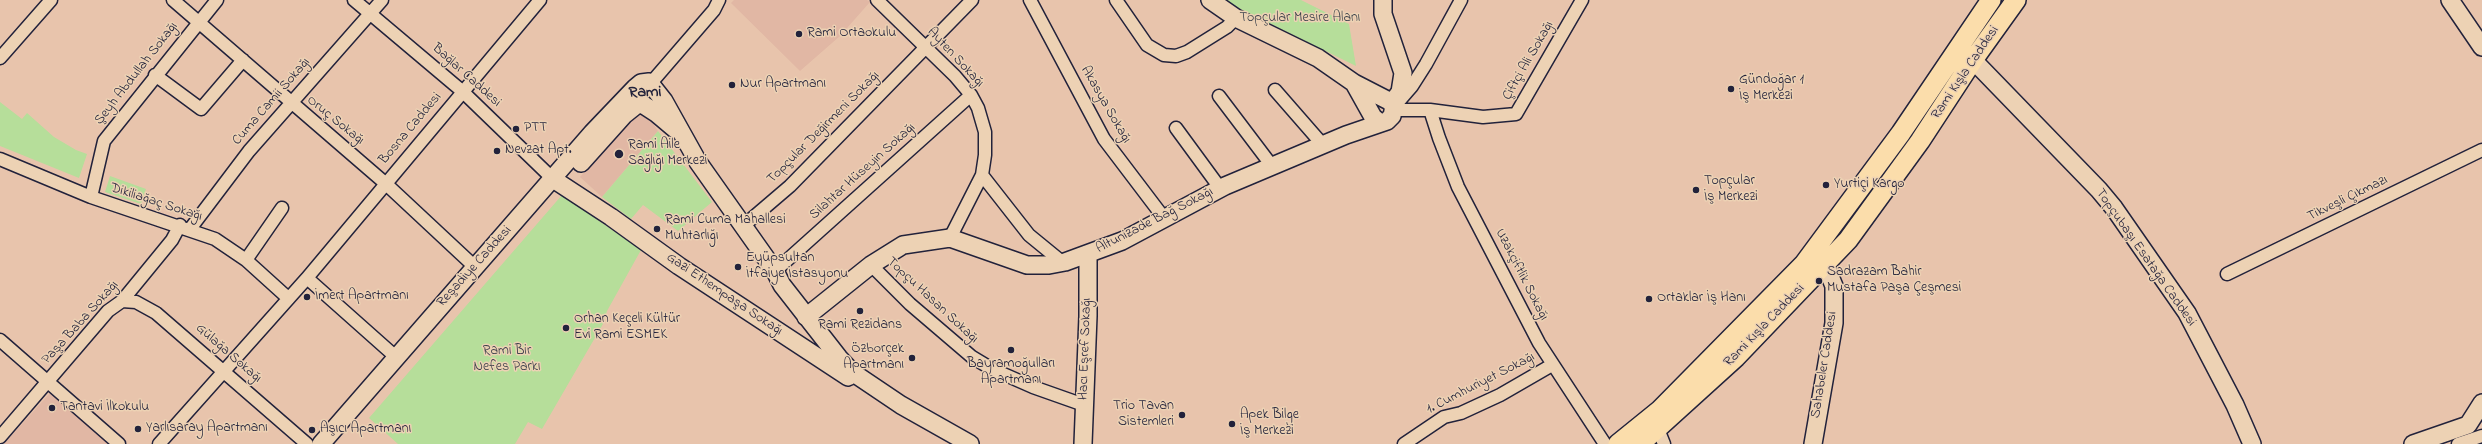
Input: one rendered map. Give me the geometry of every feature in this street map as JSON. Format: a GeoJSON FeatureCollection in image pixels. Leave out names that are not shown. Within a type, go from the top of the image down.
{"type":"FeatureCollection","features":[{"type":"Feature","properties":{"kind":"main road","name":"Rami Kışla Caddesi"},"geometry":{"type":"LineString","coordinates":[[1618,444],[1660,410],[1804,264],[1918,107],[1991,0]]}},
{"type":"Feature","properties":{"kind":"main road","name":"Rami Kışla Caddesi"},"geometry":{"type":"LineString","coordinates":[[1640,444],[1661,437],[1825,264],[1869,213],[1935,119],[1973,60],[2016,0]]}},
{"type":"Feature","properties":{"kind":"main road"},"geometry":{"type":"LineString","coordinates":[[1918,107],[1924,116],[1935,119]]}},
{"type":"Feature","properties":{"kind":"main road"},"geometry":{"type":"LineString","coordinates":[[1804,264],[1819,262],[1825,264]]}},
{"type":"Feature","properties":{"kind":"street"},"geometry":{"type":"LineString","coordinates":[[0,58],[52,0]]}},
{"type":"Feature","properties":{"kind":"street","name":"Oruç Sokağı"},"geometry":{"type":"LineString","coordinates":[[173,0],[243,60],[290,103],[385,183],[479,270]]}},
{"type":"Feature","properties":{"kind":"street","name":"Şeyh Abdullah Sokağı"},"geometry":{"type":"LineString","coordinates":[[91,197],[104,141],[155,75],[217,0]]}},
{"type":"Feature","properties":{"kind":"street","name":"Bağlar Caddesi"},"geometry":{"type":"LineString","coordinates":[[354,0],[462,91],[557,182]]}},
{"type":"Feature","properties":{"kind":"street","name":"Cuma Camii Sokağı"},"geometry":{"type":"LineString","coordinates":[[185,227],[290,103],[382,0]]}},
{"type":"Feature","properties":{"kind":"street","name":"Bosna Caddesi"},"geometry":{"type":"LineString","coordinates":[[159,444],[307,278],[462,91],[540,0]]}},
{"type":"Feature","properties":{"kind":"street"},"geometry":{"type":"LineString","coordinates":[[719,0],[714,10],[651,83],[664,101],[681,135],[742,227],[775,271],[784,277],[810,314],[859,370],[891,399],[970,444]]}},
{"type":"Feature","properties":{"kind":"street","name":"Ayten Sokağı"},"geometry":{"type":"LineString","coordinates":[[876,0],[970,95],[978,108],[985,132],[985,155],[982,175],[950,238]]}},
{"type":"Feature","properties":{"kind":"street","name":"Topçular Değirmeni Sokağı"},"geometry":{"type":"LineString","coordinates":[[742,227],[790,186],[972,0]]}},
{"type":"Feature","properties":{"kind":"street","name":"Akasya Sokağı"},"geometry":{"type":"LineString","coordinates":[[1030,0],[1104,139],[1164,218]]}},
{"type":"Feature","properties":{"kind":"street"},"geometry":{"type":"LineString","coordinates":[[1116,0],[1147,45],[1164,55],[1176,56],[1187,52],[1227,27],[1236,18]]}},
{"type":"Feature","properties":{"kind":"street"},"geometry":{"type":"LineString","coordinates":[[1210,0],[1236,18],[1318,58],[1354,83],[1391,105]]}},
{"type":"Feature","properties":{"kind":"street"},"geometry":{"type":"LineString","coordinates":[[1382,0],[1385,19],[1403,73],[1400,92],[1391,105]]}},
{"type":"Feature","properties":{"kind":"street"},"geometry":{"type":"LineString","coordinates":[[1391,105],[1412,86],[1461,0]]}},
{"type":"Feature","properties":{"kind":"street","name":"Çiftçi Ali Sokağı"},"geometry":{"type":"LineString","coordinates":[[1391,105],[1483,117],[1516,114],[1582,0]]}},
{"type":"Feature","properties":{"kind":"street"},"geometry":{"type":"LineString","coordinates":[[2450,0],[2482,47]]}},
{"type":"Feature","properties":{"kind":"street"},"geometry":{"type":"LineString","coordinates":[[155,75],[201,109],[243,60]]}},
{"type":"Feature","properties":{"kind":"street","name":"Topçubaşı Esatağa Caddesi"},"geometry":{"type":"LineString","coordinates":[[1973,60],[2099,190],[2114,208],[2187,313],[2235,405],[2252,444]]}},
{"type":"Feature","properties":{"kind":"street","name":"Reşadiye Caddesi"},"geometry":{"type":"LineString","coordinates":[[321,444],[557,182],[624,115],[636,98],[640,84],[651,83]]}},
{"type":"Feature","properties":{"kind":"street"},"geometry":{"type":"LineString","coordinates":[[1354,83],[1374,115]]}},
{"type":"Feature","properties":{"kind":"street"},"geometry":{"type":"LineString","coordinates":[[1275,90],[1323,145]]}},
{"type":"Feature","properties":{"kind":"street","name":"Silahtar Hüseyin Sokağı"},"geometry":{"type":"LineString","coordinates":[[775,271],[970,95]]}},
{"type":"Feature","properties":{"kind":"street"},"geometry":{"type":"LineString","coordinates":[[1219,96],[1272,166]]}},
{"type":"Feature","properties":{"kind":"street"},"geometry":{"type":"LineString","coordinates":[[636,98],[659,115],[681,135]]}},
{"type":"Feature","properties":{"kind":"street","name":"Altunizade Bağ Sokağı"},"geometry":{"type":"LineString","coordinates":[[810,314],[871,265],[903,245],[950,238],[1027,265],[1050,265],[1088,255],[1122,241],[1220,188],[1346,135],[1374,115],[1377,100],[1391,105]]}},
{"type":"Feature","properties":{"kind":"street","name":"Uzakçiftlik Sokağı"},"geometry":{"type":"LineString","coordinates":[[1430,110],[1439,138],[1458,186],[1552,365],[1566,382],[1605,444]]}},
{"type":"Feature","properties":{"kind":"street"},"geometry":{"type":"LineString","coordinates":[[1176,128],[1220,188]]}},
{"type":"Feature","properties":{"kind":"street","name":"Tikveşli Çıkmazı"},"geometry":{"type":"LineString","coordinates":[[2227,274],[2482,150]]}},
{"type":"Feature","properties":{"kind":"street","name":"Dikiliağaç Sokağı"},"geometry":{"type":"LineString","coordinates":[[0,159],[91,197],[185,227],[215,239],[246,260],[288,298]]}},
{"type":"Feature","properties":{"kind":"street"},"geometry":{"type":"LineString","coordinates":[[982,175],[1029,235],[1062,262]]}},
{"type":"Feature","properties":{"kind":"street","name":"Gazi Ethempaşa Sokağı"},"geometry":{"type":"LineString","coordinates":[[557,182],[611,217],[679,266],[846,376],[872,392],[891,399]]}},
{"type":"Feature","properties":{"kind":"street"},"geometry":{"type":"LineString","coordinates":[[246,260],[282,208]]}},
{"type":"Feature","properties":{"kind":"street","name":"Paşa Baba Sokağı"},"geometry":{"type":"LineString","coordinates":[[0,437],[108,310],[122,300],[172,240],[185,227]]}},
{"type":"Feature","properties":{"kind":"street","name":"Hacı Eşref Sokağı"},"geometry":{"type":"LineString","coordinates":[[1083,444],[1088,316],[1088,255]]}},
{"type":"Feature","properties":{"kind":"street","name":"Sahabeler Caddesi"},"geometry":{"type":"LineString","coordinates":[[1813,444],[1834,323],[1834,286],[1825,264]]}},
{"type":"Feature","properties":{"kind":"street","name":"Topçu Hasan Sokağı"},"geometry":{"type":"LineString","coordinates":[[871,265],[910,304],[972,357],[992,369],[1032,387],[1084,404]]}},
{"type":"Feature","properties":{"kind":"street","name":"Reşadiye Caddesi"},"geometry":{"type":"LineString","coordinates":[[334,444],[479,270]]}},
{"type":"Feature","properties":{"kind":"street"},"geometry":{"type":"LineString","coordinates":[[307,278],[397,358]]}},
{"type":"Feature","properties":{"kind":"street","name":"Gülağa Sokağı"},"geometry":{"type":"LineString","coordinates":[[122,300],[136,302],[156,313],[224,370],[307,444]]}},
{"type":"Feature","properties":{"kind":"street"},"geometry":{"type":"LineString","coordinates":[[0,340],[47,383],[119,444]]}},
{"type":"Feature","properties":{"kind":"street","name":"1. Cumhuriyet Sokağı"},"geometry":{"type":"LineString","coordinates":[[1404,444],[1444,417],[1461,413],[1500,395],[1552,365]]}},
{"type":"Feature","properties":{"kind":"street"},"geometry":{"type":"LineString","coordinates":[[2413,444],[2468,425],[2480,410],[2482,403]]}},
{"type":"Feature","properties":{"kind":"street"},"geometry":{"type":"LineString","coordinates":[[2458,444],[2482,436]]}},
{"type":"Feature","properties":{"kind":"shaded area","name":"Rami Ortaokulu"},"geometry":{"type":"Polygon","coordinates":[[[734,0],[867,0],[870,2],[840,36],[800,71],[731,3],[734,0]]]}},
{"type":"Feature","properties":{"kind":"shaded area","name":"Rami Aile Sağlığı Merkezi"},"geometry":{"type":"Polygon","coordinates":[[[639,113],[648,116],[658,131],[602,197],[580,177],[632,118],[639,113]]]}},
{"type":"Feature","properties":{"kind":"shaded area","name":"Tantavi İlkokulu"},"geometry":{"type":"Polygon","coordinates":[[[50,393],[85,422],[113,444],[4,444],[50,393]]]}},
{"type":"Feature","properties":{"kind":"green space","name":"Topçular Mesire Alanı"},"geometry":{"type":"Polygon","coordinates":[[[1222,0],[1301,0],[1349,24],[1356,66],[1222,0]]]}},
{"type":"Feature","properties":{"kind":"green space"},"geometry":{"type":"Polygon","coordinates":[[[0,102],[22,119],[27,113],[54,137],[76,150],[87,154],[79,178],[0,146],[0,102]]]}},
{"type":"Feature","properties":{"kind":"green space"},"geometry":{"type":"Polygon","coordinates":[[[658,131],[712,202],[678,231],[643,205],[631,219],[602,197],[658,131]]]}},
{"type":"Feature","properties":{"kind":"green space"},"geometry":{"type":"Polygon","coordinates":[[[110,176],[146,189],[141,204],[105,192],[110,176]]]}},
{"type":"Feature","properties":{"kind":"green space","name":"Rami Bir Nefes Parkı"},"geometry":{"type":"Polygon","coordinates":[[[562,195],[641,250],[607,311],[603,324],[542,429],[528,422],[515,444],[398,444],[369,418],[562,195]]]}},
{"type":"Feature","properties":{"kind":"place","name":"Rami Ortaokulu"},"geometry":{"type":"Point","coordinates":[799,34]}},
{"type":"Feature","properties":{"kind":"place","name":"Nur Apartmanı"},"geometry":{"type":"Point","coordinates":[732,85]}},
{"type":"Feature","properties":{"kind":"place","name":"Gündoğar 1 İş Merkezi"},"geometry":{"type":"Point","coordinates":[1731,89]}},
{"type":"Feature","properties":{"kind":"place","name":"PTT"},"geometry":{"type":"Point","coordinates":[516,129]}},
{"type":"Feature","properties":{"kind":"place","name":"Nevzat Apt."},"geometry":{"type":"Point","coordinates":[497,151]}},
{"type":"Feature","properties":{"kind":"place","name":"Rami Aile Sağlığı Merkezi"},"geometry":{"type":"Point","coordinates":[619,154]}},
{"type":"Feature","properties":{"kind":"place","name":"Yurtiçi Kargo"},"geometry":{"type":"Point","coordinates":[1826,185]}},
{"type":"Feature","properties":{"kind":"place","name":"Topçular İş Merkezi"},"geometry":{"type":"Point","coordinates":[1696,190]}},
{"type":"Feature","properties":{"kind":"place","name":"Rami Cuma Mahallesi Muhtarlığı"},"geometry":{"type":"Point","coordinates":[657,229]}},
{"type":"Feature","properties":{"kind":"place","name":"Eyüpsultan İtfaiye İstasyonu"},"geometry":{"type":"Point","coordinates":[738,267]}},
{"type":"Feature","properties":{"kind":"place","name":"Sadrazam Bahir Mustafa Paşa Çeşmesi"},"geometry":{"type":"Point","coordinates":[1819,281]}},
{"type":"Feature","properties":{"kind":"place","name":"İmert Apartmanı"},"geometry":{"type":"Point","coordinates":[307,297]}},
{"type":"Feature","properties":{"kind":"place","name":"Ortaklar İş Hanı"},"geometry":{"type":"Point","coordinates":[1649,299]}},
{"type":"Feature","properties":{"kind":"place","name":"Rami Rezidans"},"geometry":{"type":"Point","coordinates":[860,311]}},
{"type":"Feature","properties":{"kind":"place","name":"Orhan Keçeli Kültür Evi Rami ESMEK"},"geometry":{"type":"Point","coordinates":[566,328]}},
{"type":"Feature","properties":{"kind":"place","name":"Bayramoğulları Apartmanı"},"geometry":{"type":"Point","coordinates":[1011,350]}},
{"type":"Feature","properties":{"kind":"place","name":"Özborçek Apartmanı"},"geometry":{"type":"Point","coordinates":[912,358]}},
{"type":"Feature","properties":{"kind":"place","name":"Tantavi İlkokulu"},"geometry":{"type":"Point","coordinates":[52,408]}},
{"type":"Feature","properties":{"kind":"place","name":"Trio Tavan Sistemleri"},"geometry":{"type":"Point","coordinates":[1182,415]}},
{"type":"Feature","properties":{"kind":"place","name":"Apek Bilge İş Merkezi"},"geometry":{"type":"Point","coordinates":[1232,424]}},
{"type":"Feature","properties":{"kind":"place","name":"Yarlısaray Apartmanı"},"geometry":{"type":"Point","coordinates":[138,429]}},
{"type":"Feature","properties":{"kind":"place","name":"Aşıcı Apartmanı"},"geometry":{"type":"Point","coordinates":[312,430]}},
{"type":"Feature","properties":{"kind":"district","name":"Rami"},"geometry":{"type":"Point","coordinates":[645,93]}}]}
